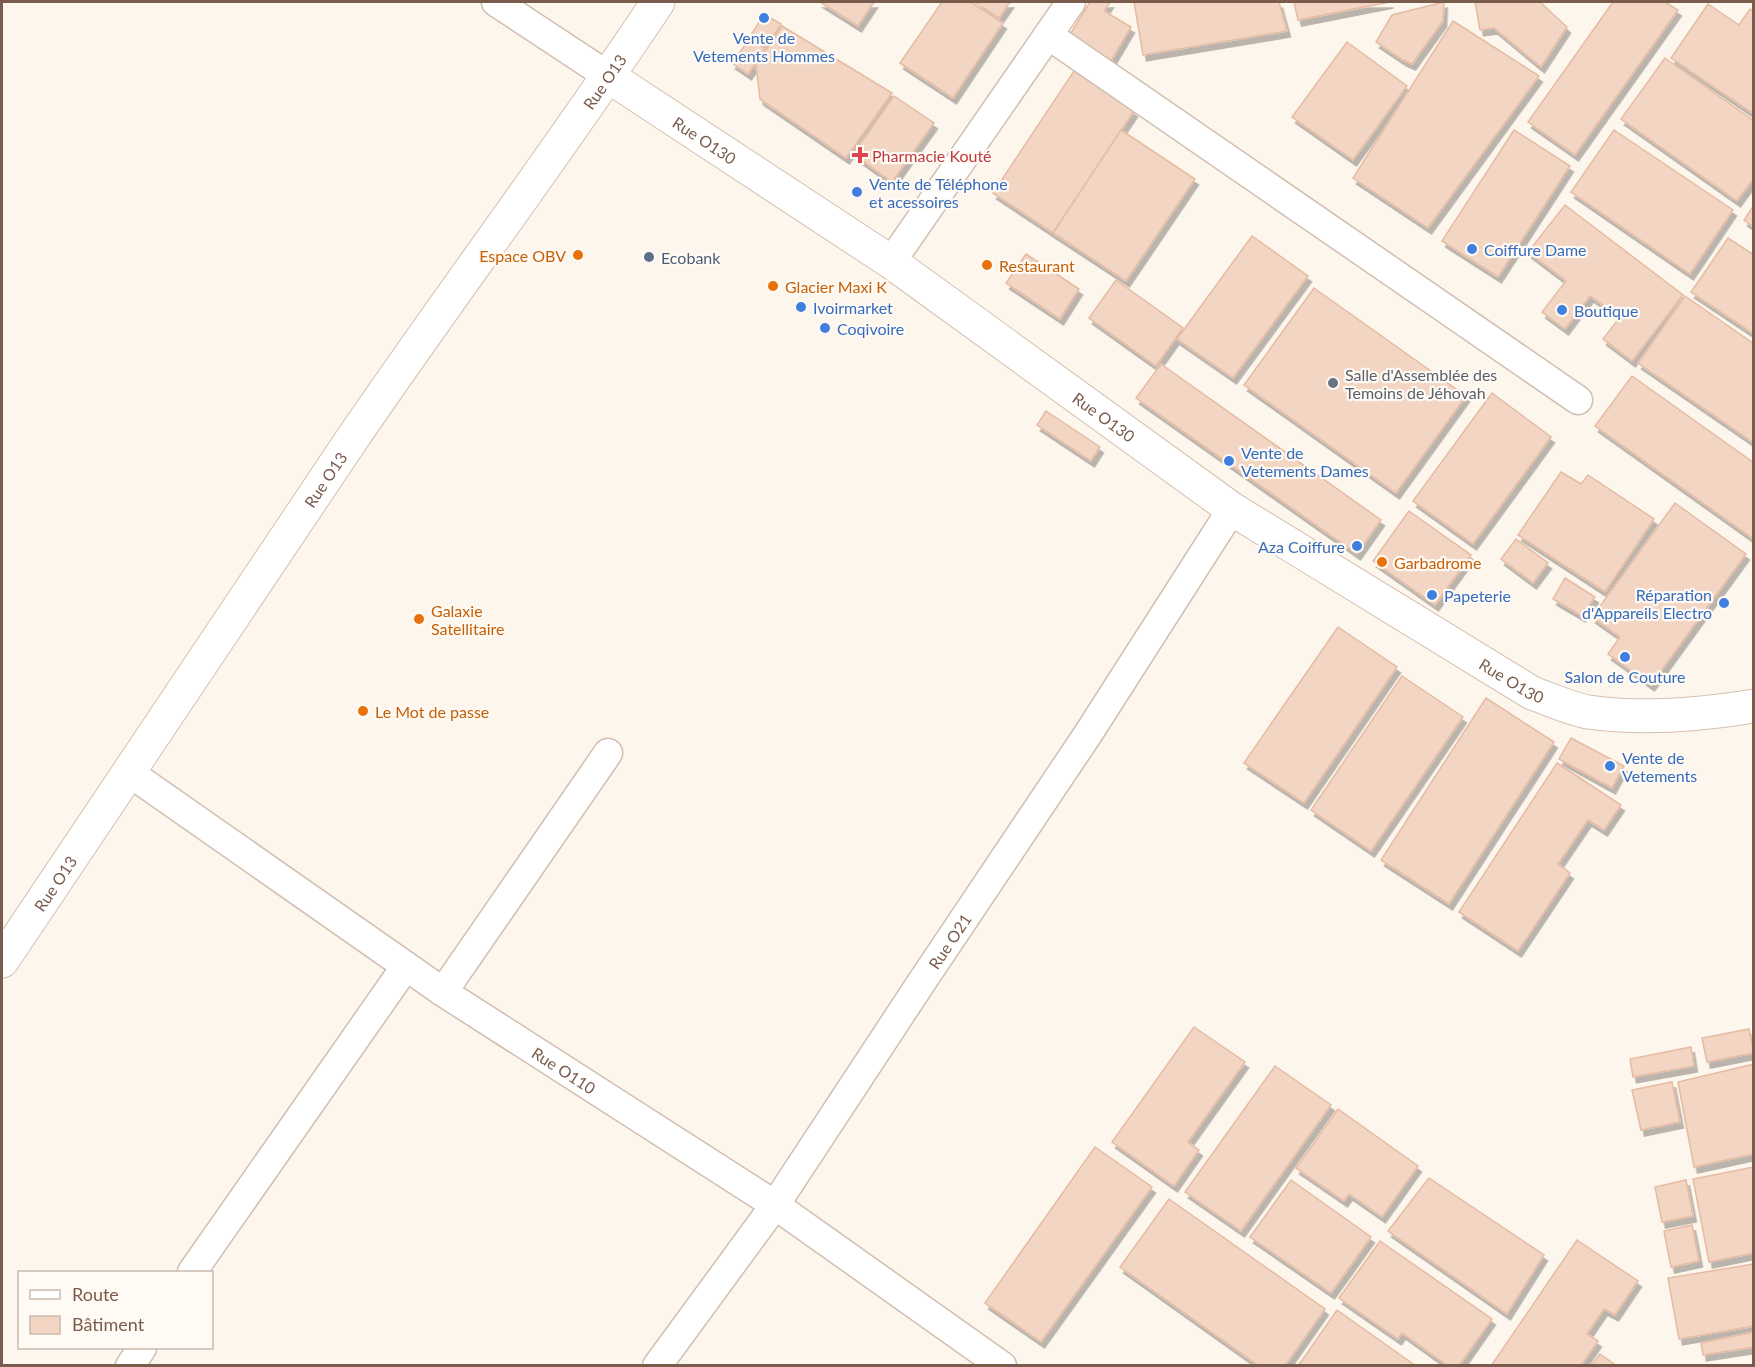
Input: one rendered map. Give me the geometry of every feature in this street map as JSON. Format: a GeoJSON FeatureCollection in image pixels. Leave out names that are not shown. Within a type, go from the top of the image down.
{"type":"FeatureCollection","features":[{"type":"Feature","properties":{"kind":"street","name":"Rue O130"},"geometry":{"type":"LineString","coordinates":[[496,2],[891,262],[1232,509],[1532,693],[1586,712],[1640,716],[1708,714],[1754,706]]}},
{"type":"Feature","properties":{"kind":"street","name":"Rue O13"},"geometry":{"type":"LineString","coordinates":[[2,961],[351,441],[658,2]]}},
{"type":"Feature","properties":{"kind":"street"},"geometry":{"type":"LineString","coordinates":[[891,262],[1071,2]]}},
{"type":"Feature","properties":{"kind":"street"},"geometry":{"type":"LineString","coordinates":[[1048,35],[1578,400]]}},
{"type":"Feature","properties":{"kind":"street","name":"Rue O21"},"geometry":{"type":"LineString","coordinates":[[657,1365],[775,1205],[1082,744],[1232,509]]}},
{"type":"Feature","properties":{"kind":"street"},"geometry":{"type":"LineString","coordinates":[[443,992],[608,753]]}},
{"type":"Feature","properties":{"kind":"street","name":"Rue O110"},"geometry":{"type":"LineString","coordinates":[[130,773],[443,992],[775,1205],[1002,1365]]}},
{"type":"Feature","properties":{"kind":"street"},"geometry":{"type":"LineString","coordinates":[[193,1271],[406,966]]}},
{"type":"Feature","properties":{"kind":"street"},"geometry":{"type":"LineString","coordinates":[[130,1365],[141,1349]]}},
{"type":"Feature","properties":{"kind":"building"},"geometry":{"type":"Polygon","coordinates":[[[820,2],[874,2],[858,26],[820,2]]]}},
{"type":"Feature","properties":{"kind":"building"},"geometry":{"type":"Polygon","coordinates":[[[942,2],[971,2],[1003,23],[953,98],[900,63],[942,2]]]}},
{"type":"Feature","properties":{"kind":"building"},"geometry":{"type":"Polygon","coordinates":[[[975,2],[1010,2],[999,18],[975,2]]]}},
{"type":"Feature","properties":{"kind":"building"},"geometry":{"type":"Polygon","coordinates":[[[1090,2],[1110,2],[1104,11],[1131,27],[1111,61],[1069,36],[1090,2]]]}},
{"type":"Feature","properties":{"kind":"building"},"geometry":{"type":"Polygon","coordinates":[[[1134,2],[1279,2],[1287,31],[1143,55],[1134,2]]]}},
{"type":"Feature","properties":{"kind":"building"},"geometry":{"type":"Polygon","coordinates":[[[1294,2],[1390,2],[1298,20],[1294,2]]]}},
{"type":"Feature","properties":{"kind":"building"},"geometry":{"type":"Polygon","coordinates":[[[1444,2],[1443,21],[1412,64],[1376,42],[1392,15],[1444,2]]]}},
{"type":"Feature","properties":{"kind":"building"},"geometry":{"type":"Polygon","coordinates":[[[1475,2],[1540,2],[1567,27],[1541,67],[1494,28],[1480,30],[1475,2]]]}},
{"type":"Feature","properties":{"kind":"building"},"geometry":{"type":"Polygon","coordinates":[[[1613,2],[1665,2],[1678,10],[1575,155],[1528,122],[1613,2]]]}},
{"type":"Feature","properties":{"kind":"building"},"geometry":{"type":"Polygon","coordinates":[[[1708,4],[1739,25],[1750,9],[1754,12],[1754,114],[1671,58],[1708,4]]]}},
{"type":"Feature","properties":{"kind":"building"},"geometry":{"type":"Polygon","coordinates":[[[764,14],[781,24],[767,46],[751,35],[764,14]]]}},
{"type":"Feature","properties":{"kind":"building"},"geometry":{"type":"Polygon","coordinates":[[[1453,21],[1539,76],[1428,228],[1353,178],[1453,21]]]}},
{"type":"Feature","properties":{"kind":"building"},"geometry":{"type":"Polygon","coordinates":[[[782,26],[892,93],[846,158],[760,99],[756,65],[782,26]]]}},
{"type":"Feature","properties":{"kind":"building"},"geometry":{"type":"Polygon","coordinates":[[[750,38],[765,49],[748,74],[732,63],[750,38]]]}},
{"type":"Feature","properties":{"kind":"building"},"geometry":{"type":"Polygon","coordinates":[[[1347,42],[1407,86],[1353,160],[1292,117],[1347,42]]]}},
{"type":"Feature","properties":{"kind":"building"},"geometry":{"type":"Polygon","coordinates":[[[1665,58],[1754,121],[1754,178],[1737,201],[1621,119],[1665,58]]]}},
{"type":"Feature","properties":{"kind":"building"},"geometry":{"type":"Polygon","coordinates":[[[1074,71],[1134,111],[1053,233],[993,193],[1074,71]]]}},
{"type":"Feature","properties":{"kind":"building"},"geometry":{"type":"Polygon","coordinates":[[[894,96],[934,123],[892,182],[853,154],[894,96]]]}},
{"type":"Feature","properties":{"kind":"building"},"geometry":{"type":"Polygon","coordinates":[[[1121,130],[1195,179],[1126,281],[1053,233],[1121,130]]]}},
{"type":"Feature","properties":{"kind":"building"},"geometry":{"type":"Polygon","coordinates":[[[1514,130],[1570,166],[1498,277],[1442,241],[1514,130]]]}},
{"type":"Feature","properties":{"kind":"building"},"geometry":{"type":"Polygon","coordinates":[[[1614,130],[1733,210],[1690,274],[1571,192],[1614,130]]]}},
{"type":"Feature","properties":{"kind":"building"},"geometry":{"type":"Polygon","coordinates":[[[1565,205],[1683,295],[1632,361],[1603,339],[1620,317],[1590,296],[1565,329],[1542,312],[1566,281],[1528,252],[1565,205]]]}},
{"type":"Feature","properties":{"kind":"building"},"geometry":{"type":"Polygon","coordinates":[[[1754,205],[1754,227],[1744,220],[1754,205]]]}},
{"type":"Feature","properties":{"kind":"building"},"geometry":{"type":"Polygon","coordinates":[[[1252,236],[1308,276],[1233,378],[1177,339],[1252,236]]]}},
{"type":"Feature","properties":{"kind":"building"},"geometry":{"type":"Polygon","coordinates":[[[1728,238],[1754,255],[1754,334],[1691,292],[1728,238]]]}},
{"type":"Feature","properties":{"kind":"building"},"geometry":{"type":"Polygon","coordinates":[[[1026,254],[1079,289],[1060,319],[1006,283],[1026,254]]]}},
{"type":"Feature","properties":{"kind":"building"},"geometry":{"type":"Polygon","coordinates":[[[1116,280],[1183,328],[1156,366],[1089,318],[1116,280]]]}},
{"type":"Feature","properties":{"kind":"building"},"geometry":{"type":"Polygon","coordinates":[[[1314,288],[1466,396],[1396,493],[1244,385],[1314,288]]]}},
{"type":"Feature","properties":{"kind":"building"},"geometry":{"type":"Polygon","coordinates":[[[1685,296],[1754,344],[1754,443],[1638,363],[1685,296]]]}},
{"type":"Feature","properties":{"kind":"building"},"geometry":{"type":"Polygon","coordinates":[[[1161,364],[1381,520],[1357,554],[1136,398],[1161,364]]]}},
{"type":"Feature","properties":{"kind":"building"},"geometry":{"type":"Polygon","coordinates":[[[1632,376],[1754,463],[1754,536],[1752,538],[1595,426],[1632,376]]]}},
{"type":"Feature","properties":{"kind":"building"},"geometry":{"type":"Polygon","coordinates":[[[1492,393],[1551,437],[1473,544],[1413,501],[1492,393]]]}},
{"type":"Feature","properties":{"kind":"building"},"geometry":{"type":"Polygon","coordinates":[[[1046,411],[1100,447],[1091,461],[1037,425],[1046,411]]]}},
{"type":"Feature","properties":{"kind":"building"},"geometry":{"type":"Polygon","coordinates":[[[1561,472],[1581,484],[1588,475],[1654,519],[1605,592],[1518,535],[1561,472]]]}},
{"type":"Feature","properties":{"kind":"building"},"geometry":{"type":"Polygon","coordinates":[[[1675,503],[1746,554],[1651,685],[1608,654],[1620,637],[1592,617],[1675,503]]]}},
{"type":"Feature","properties":{"kind":"building"},"geometry":{"type":"Polygon","coordinates":[[[1409,511],[1471,555],[1435,605],[1373,561],[1409,511]]]}},
{"type":"Feature","properties":{"kind":"building"},"geometry":{"type":"Polygon","coordinates":[[[1516,539],[1548,563],[1533,583],[1501,559],[1516,539]]]}},
{"type":"Feature","properties":{"kind":"building"},"geometry":{"type":"Polygon","coordinates":[[[1565,578],[1595,597],[1582,616],[1553,599],[1565,578]]]}},
{"type":"Feature","properties":{"kind":"building"},"geometry":{"type":"Polygon","coordinates":[[[1338,627],[1397,667],[1304,803],[1244,763],[1338,627]]]}},
{"type":"Feature","properties":{"kind":"building"},"geometry":{"type":"Polygon","coordinates":[[[1402,676],[1463,717],[1371,851],[1311,810],[1402,676]]]}},
{"type":"Feature","properties":{"kind":"building"},"geometry":{"type":"Polygon","coordinates":[[[1486,698],[1554,742],[1449,904],[1381,860],[1486,698]]]}},
{"type":"Feature","properties":{"kind":"building"},"geometry":{"type":"Polygon","coordinates":[[[1571,738],[1624,766],[1612,788],[1559,759],[1571,738]]]}},
{"type":"Feature","properties":{"kind":"building"},"geometry":{"type":"Polygon","coordinates":[[[1557,763],[1621,805],[1604,830],[1588,820],[1558,864],[1570,873],[1518,951],[1459,912],[1557,763]]]}},
{"type":"Feature","properties":{"kind":"building"},"geometry":{"type":"Polygon","coordinates":[[[1194,1027],[1245,1062],[1188,1142],[1199,1150],[1174,1186],[1112,1142],[1194,1027]]]}},
{"type":"Feature","properties":{"kind":"building"},"geometry":{"type":"Polygon","coordinates":[[[1749,1029],[1754,1053],[1707,1062],[1702,1038],[1749,1029]]]}},
{"type":"Feature","properties":{"kind":"building"},"geometry":{"type":"Polygon","coordinates":[[[1691,1047],[1694,1066],[1633,1077],[1630,1059],[1691,1047]]]}},
{"type":"Feature","properties":{"kind":"building"},"geometry":{"type":"Polygon","coordinates":[[[1754,1064],[1754,1154],[1694,1167],[1678,1082],[1754,1064]]]}},
{"type":"Feature","properties":{"kind":"building"},"geometry":{"type":"Polygon","coordinates":[[[1275,1066],[1331,1105],[1241,1231],[1185,1192],[1275,1066]]]}},
{"type":"Feature","properties":{"kind":"building"},"geometry":{"type":"Polygon","coordinates":[[[1672,1082],[1680,1122],[1641,1130],[1632,1090],[1672,1082]]]}},
{"type":"Feature","properties":{"kind":"building"},"geometry":{"type":"Polygon","coordinates":[[[1338,1109],[1418,1166],[1382,1217],[1349,1194],[1344,1201],[1296,1168],[1338,1109]]]}},
{"type":"Feature","properties":{"kind":"building"},"geometry":{"type":"Polygon","coordinates":[[[1095,1147],[1152,1187],[1041,1342],[985,1303],[1095,1147]]]}},
{"type":"Feature","properties":{"kind":"building"},"geometry":{"type":"Polygon","coordinates":[[[1754,1167],[1754,1253],[1709,1262],[1693,1179],[1754,1167]]]}},
{"type":"Feature","properties":{"kind":"building"},"geometry":{"type":"Polygon","coordinates":[[[1429,1178],[1544,1255],[1507,1314],[1388,1231],[1429,1178]]]}},
{"type":"Feature","properties":{"kind":"building"},"geometry":{"type":"Polygon","coordinates":[[[1291,1180],[1371,1237],[1331,1293],[1250,1237],[1291,1180]]]}},
{"type":"Feature","properties":{"kind":"building"},"geometry":{"type":"Polygon","coordinates":[[[1686,1180],[1693,1216],[1662,1222],[1655,1187],[1686,1180]]]}},
{"type":"Feature","properties":{"kind":"building"},"geometry":{"type":"Polygon","coordinates":[[[1169,1199],[1325,1309],[1285,1366],[1259,1366],[1120,1267],[1169,1199]]]}},
{"type":"Feature","properties":{"kind":"building"},"geometry":{"type":"Polygon","coordinates":[[[1692,1225],[1699,1261],[1671,1267],[1664,1231],[1692,1225]]]}},
{"type":"Feature","properties":{"kind":"building"},"geometry":{"type":"Polygon","coordinates":[[[1577,1240],[1638,1281],[1615,1315],[1604,1309],[1587,1334],[1598,1341],[1581,1366],[1491,1366],[1577,1240]]]}},
{"type":"Feature","properties":{"kind":"building"},"geometry":{"type":"Polygon","coordinates":[[[1380,1241],[1492,1319],[1459,1366],[1448,1366],[1402,1333],[1398,1339],[1339,1298],[1380,1241]]]}},
{"type":"Feature","properties":{"kind":"building"},"geometry":{"type":"Polygon","coordinates":[[[1754,1264],[1754,1326],[1679,1339],[1668,1278],[1754,1264]]]}},
{"type":"Feature","properties":{"kind":"building"},"geometry":{"type":"Polygon","coordinates":[[[1337,1310],[1416,1366],[1298,1366],[1337,1310]]]}},
{"type":"Feature","properties":{"kind":"building"},"geometry":{"type":"Polygon","coordinates":[[[1754,1332],[1754,1347],[1703,1355],[1701,1343],[1754,1332]]]}},
{"type":"Feature","properties":{"kind":"building"},"geometry":{"type":"Polygon","coordinates":[[[1600,1354],[1617,1366],[1591,1366],[1600,1354]]]}},
{"type":"Feature","properties":{"kind":"place","name":"Vente de Vetements Hommes"},"geometry":{"type":"Point","coordinates":[764,18]}},
{"type":"Feature","properties":{"kind":"place","name":"Pharmacie Kouté"},"geometry":{"type":"Point","coordinates":[860,155]}},
{"type":"Feature","properties":{"kind":"place","name":"Vente de Téléphone et acessoires"},"geometry":{"type":"Point","coordinates":[857,192]}},
{"type":"Feature","properties":{"kind":"place","name":"Coiffure Dame"},"geometry":{"type":"Point","coordinates":[1472,249]}},
{"type":"Feature","properties":{"kind":"place","name":"Espace OBV"},"geometry":{"type":"Point","coordinates":[578,255]}},
{"type":"Feature","properties":{"kind":"place","name":"Ecobank"},"geometry":{"type":"Point","coordinates":[649,257]}},
{"type":"Feature","properties":{"kind":"place","name":"Restaurant"},"geometry":{"type":"Point","coordinates":[987,265]}},
{"type":"Feature","properties":{"kind":"place","name":"Glacier Maxi K"},"geometry":{"type":"Point","coordinates":[773,286]}},
{"type":"Feature","properties":{"kind":"place","name":"Ivoirmarket"},"geometry":{"type":"Point","coordinates":[801,307]}},
{"type":"Feature","properties":{"kind":"place","name":"Boutique"},"geometry":{"type":"Point","coordinates":[1562,310]}},
{"type":"Feature","properties":{"kind":"place","name":"Coqivoire"},"geometry":{"type":"Point","coordinates":[825,328]}},
{"type":"Feature","properties":{"kind":"place","name":"Salle d'Assemblée des Temoins de Jéhovah"},"geometry":{"type":"Point","coordinates":[1333,383]}},
{"type":"Feature","properties":{"kind":"place","name":"Vente de Vetements Dames"},"geometry":{"type":"Point","coordinates":[1229,461]}},
{"type":"Feature","properties":{"kind":"place","name":"Aza Coiffure"},"geometry":{"type":"Point","coordinates":[1357,546]}},
{"type":"Feature","properties":{"kind":"place","name":"Garbadrome"},"geometry":{"type":"Point","coordinates":[1382,562]}},
{"type":"Feature","properties":{"kind":"place","name":"Papeterie"},"geometry":{"type":"Point","coordinates":[1432,595]}},
{"type":"Feature","properties":{"kind":"place","name":"Réparation d'Appareils Electro"},"geometry":{"type":"Point","coordinates":[1724,603]}},
{"type":"Feature","properties":{"kind":"place","name":"Galaxie Satellitaire"},"geometry":{"type":"Point","coordinates":[419,619]}},
{"type":"Feature","properties":{"kind":"place","name":"Salon de Couture"},"geometry":{"type":"Point","coordinates":[1625,657]}},
{"type":"Feature","properties":{"kind":"place","name":"Le Mot de passe"},"geometry":{"type":"Point","coordinates":[363,711]}},
{"type":"Feature","properties":{"kind":"place","name":"Vente de Vetements"},"geometry":{"type":"Point","coordinates":[1610,766]}}]}
